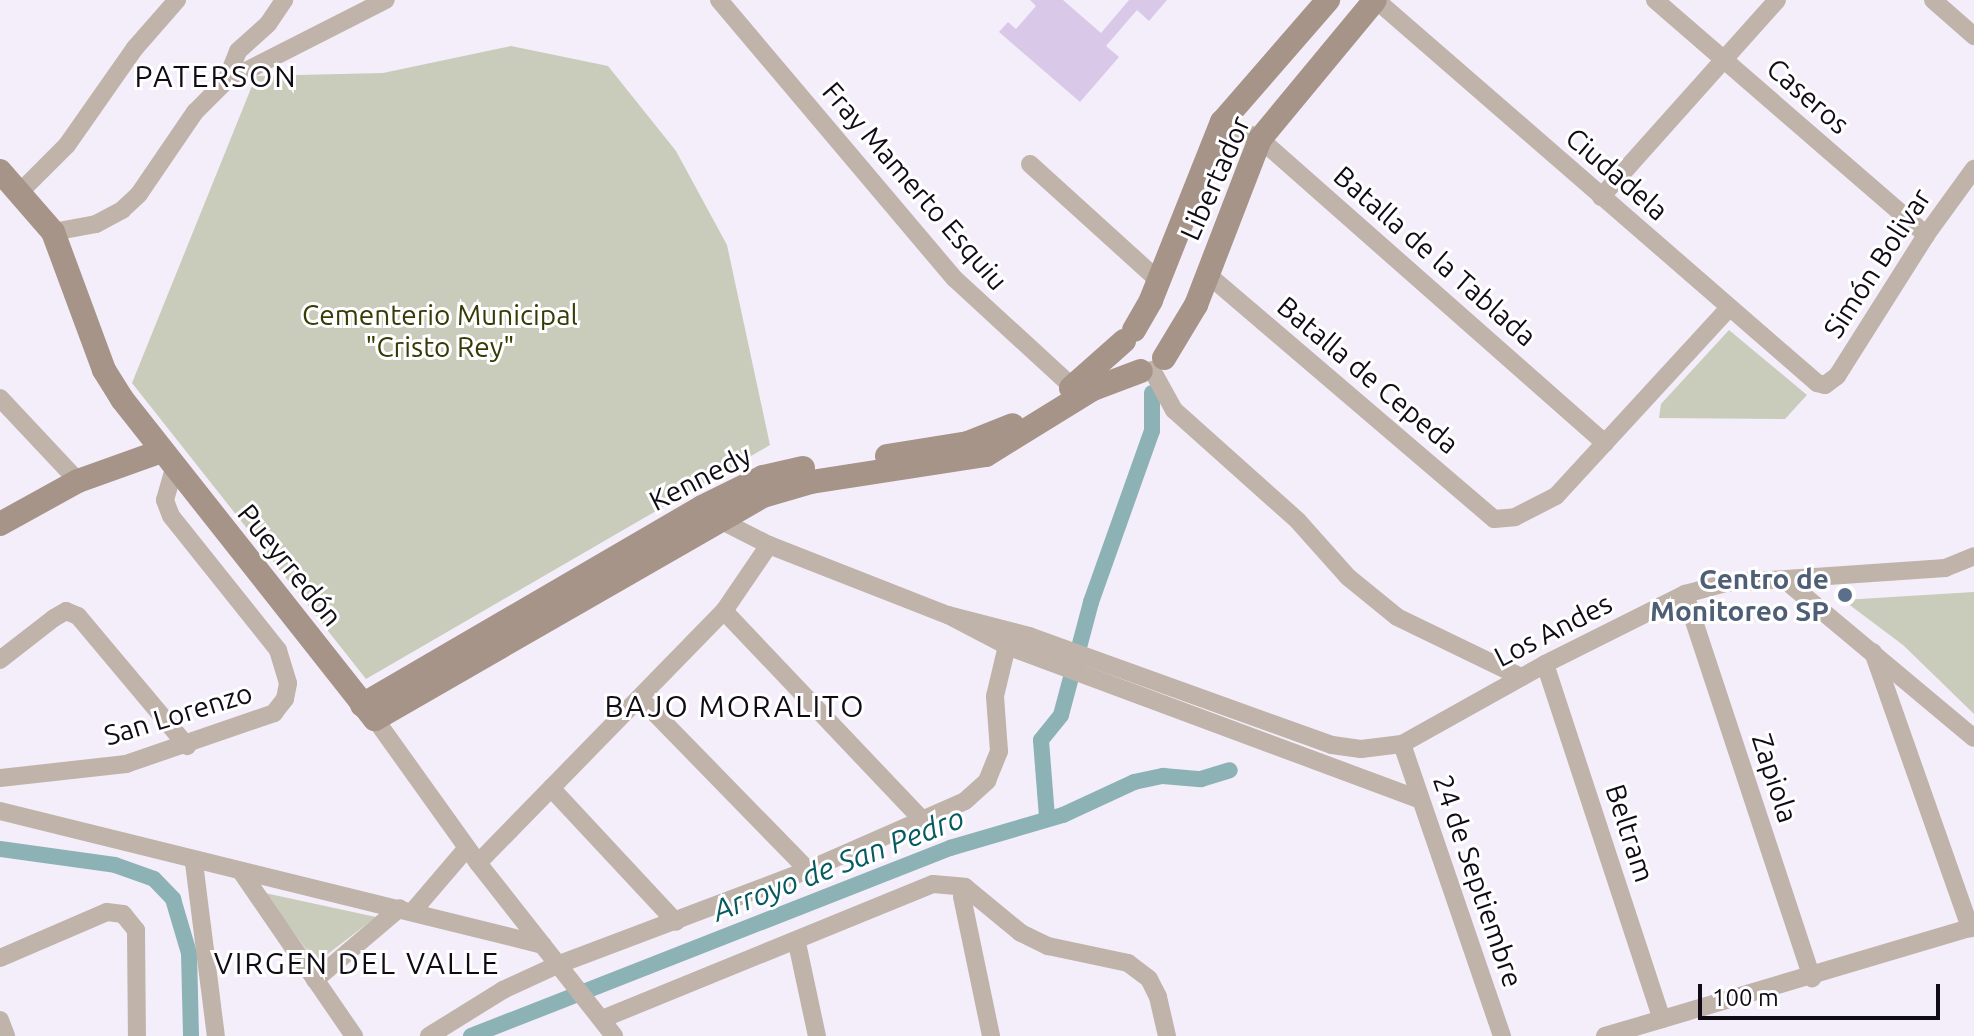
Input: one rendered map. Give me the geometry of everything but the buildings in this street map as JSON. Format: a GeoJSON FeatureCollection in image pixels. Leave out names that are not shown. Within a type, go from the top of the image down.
{"type":"FeatureCollection","features":[{"type":"Feature","properties":{"kind":"street"},"geometry":{"type":"LineString","coordinates":[[20,192],[60,155],[135,48],[177,0]]}},
{"type":"Feature","properties":{"kind":"street"},"geometry":{"type":"LineString","coordinates":[[226,81],[238,51],[284,0]]}},
{"type":"Feature","properties":{"kind":"street"},"geometry":{"type":"LineString","coordinates":[[53,232],[96,224],[122,210],[139,194],[195,112],[226,81],[386,0]]}},
{"type":"Feature","properties":{"kind":"street","name":"Fray Mamerto Esquiu"},"geometry":{"type":"LineString","coordinates":[[719,0],[955,279],[1077,392]]}},
{"type":"Feature","properties":{"kind":"street","name":"Libertador"},"geometry":{"type":"LineString","coordinates":[[1129,336],[1159,281],[1222,122],[1328,0]]}},
{"type":"Feature","properties":{"kind":"street","name":"Libertador"},"geometry":{"type":"LineString","coordinates":[[1152,366],[1187,324],[1260,139],[1376,0]]}},
{"type":"Feature","properties":{"kind":"street","name":"Ciudadela"},"geometry":{"type":"LineString","coordinates":[[1376,0],[1729,308],[1825,385]]}},
{"type":"Feature","properties":{"kind":"street","name":"Caseros"},"geometry":{"type":"LineString","coordinates":[[1655,0],[1926,235]]}},
{"type":"Feature","properties":{"kind":"street"},"geometry":{"type":"LineString","coordinates":[[1601,197],[1777,0]]}},
{"type":"Feature","properties":{"kind":"street"},"geometry":{"type":"LineString","coordinates":[[1933,0],[1974,36]]}},
{"type":"Feature","properties":{"kind":"street","name":"Batalla de la Tablada"},"geometry":{"type":"LineString","coordinates":[[1222,122],[1260,139],[1605,443]]}},
{"type":"Feature","properties":{"kind":"street"},"geometry":{"type":"LineString","coordinates":[[1030,164],[1159,281]]}},
{"type":"Feature","properties":{"kind":"street","name":"Simón Bolivar"},"geometry":{"type":"LineString","coordinates":[[1825,385],[1837,376],[1926,235],[1974,169]]}},
{"type":"Feature","properties":{"kind":"street","name":"Pueyrredón"},"geometry":{"type":"LineString","coordinates":[[0,171],[53,232],[104,370],[167,460],[369,712],[472,856],[602,1019]]}},
{"type":"Feature","properties":{"kind":"street","name":"Batalla de Cepeda"},"geometry":{"type":"LineString","coordinates":[[1206,273],[1494,519],[1540,507],[1605,443]]}},
{"type":"Feature","properties":{"kind":"street"},"geometry":{"type":"LineString","coordinates":[[1605,443],[1729,308]]}},
{"type":"Feature","properties":{"kind":"street"},"geometry":{"type":"LineString","coordinates":[[1152,366],[1125,362],[1129,336],[1147,328],[1160,335],[1152,366],[1174,410],[1298,521],[1348,577],[1397,617],[1521,677]]}},
{"type":"Feature","properties":{"kind":"street","name":"Kennedy"},"geometry":{"type":"LineString","coordinates":[[369,712],[710,514],[786,487],[986,455],[1077,392],[1129,336]]}},
{"type":"Feature","properties":{"kind":"street","name":"Kennedy"},"geometry":{"type":"LineString","coordinates":[[1077,392],[1152,366]]}},
{"type":"Feature","properties":{"kind":"street"},"geometry":{"type":"LineString","coordinates":[[0,398],[78,481]]}},
{"type":"Feature","properties":{"kind":"street"},"geometry":{"type":"LineString","coordinates":[[0,524],[78,481],[167,460]]}},
{"type":"Feature","properties":{"kind":"street","name":"San Lorenzo"},"geometry":{"type":"LineString","coordinates":[[0,778],[126,764],[187,746],[274,713],[285,699],[288,683],[278,650],[171,516],[165,500],[167,460]]}},
{"type":"Feature","properties":{"kind":"street"},"geometry":{"type":"LineString","coordinates":[[710,514],[769,545],[1020,645],[1332,745],[1361,749],[1402,744]]}},
{"type":"Feature","properties":{"kind":"street"},"geometry":{"type":"LineString","coordinates":[[315,980],[406,910],[551,788],[724,611],[769,545]]}},
{"type":"Feature","properties":{"kind":"street","name":"Los Andes"},"geometry":{"type":"LineString","coordinates":[[1402,744],[1545,664],[1685,594],[1726,583],[1931,569],[1972,560]]}},
{"type":"Feature","properties":{"kind":"street"},"geometry":{"type":"LineString","coordinates":[[1785,580],[1974,738]]}},
{"type":"Feature","properties":{"kind":"street","name":"Zapiola"},"geometry":{"type":"LineString","coordinates":[[1685,594],[1812,979]]}},
{"type":"Feature","properties":{"kind":"street"},"geometry":{"type":"LineString","coordinates":[[0,660],[66,611],[92,628],[187,746]]}},
{"type":"Feature","properties":{"kind":"street"},"geometry":{"type":"LineString","coordinates":[[724,611],[925,823]]}},
{"type":"Feature","properties":{"kind":"street"},"geometry":{"type":"LineString","coordinates":[[429,1036],[489,997],[563,971],[676,922],[925,823],[965,801],[987,781],[999,751],[996,684],[1020,645]]}},
{"type":"Feature","properties":{"kind":"street"},"geometry":{"type":"LineString","coordinates":[[1605,1036],[1812,979],[1972,928],[1873,652]]}},
{"type":"Feature","properties":{"kind":"street"},"geometry":{"type":"LineString","coordinates":[[1082,664],[1420,800]]}},
{"type":"Feature","properties":{"kind":"street","name":"Beltram"},"geometry":{"type":"LineString","coordinates":[[1545,664],[1662,1019]]}},
{"type":"Feature","properties":{"kind":"street"},"geometry":{"type":"LineString","coordinates":[[641,699],[808,870]]}},
{"type":"Feature","properties":{"kind":"street","name":"24 de Septiembre"},"geometry":{"type":"LineString","coordinates":[[1402,744],[1502,1036]]}},
{"type":"Feature","properties":{"kind":"street"},"geometry":{"type":"LineString","coordinates":[[551,788],[676,922]]}},
{"type":"Feature","properties":{"kind":"street"},"geometry":{"type":"LineString","coordinates":[[0,811],[194,863],[406,910],[543,945]]}},
{"type":"Feature","properties":{"kind":"street"},"geometry":{"type":"LineString","coordinates":[[194,863],[216,1036]]}},
{"type":"Feature","properties":{"kind":"street"},"geometry":{"type":"LineString","coordinates":[[242,873],[354,1036]]}},
{"type":"Feature","properties":{"kind":"street"},"geometry":{"type":"LineString","coordinates":[[614,1036],[602,1019],[797,943],[933,884],[965,887],[1021,933],[1048,946],[1128,963],[1149,979],[1158,997],[1167,1036]]}},
{"type":"Feature","properties":{"kind":"street"},"geometry":{"type":"LineString","coordinates":[[965,887],[962,897],[991,1036]]}},
{"type":"Feature","properties":{"kind":"street"},"geometry":{"type":"LineString","coordinates":[[0,958],[107,912],[123,914],[136,930],[137,1036]]}},
{"type":"Feature","properties":{"kind":"street"},"geometry":{"type":"LineString","coordinates":[[797,943],[817,1036]]}},
{"type":"Feature","properties":{"kind":"street"},"geometry":{"type":"LineString","coordinates":[[0,1020],[6,1036]]}},
{"type":"Feature","properties":{"kind":"green space","name":"Cementerio Municipal \"Cristo Rey\""},"geometry":{"type":"Polygon","coordinates":[[[511,46],[608,66],[676,151],[727,245],[770,445],[366,679],[132,383],[256,76],[383,73],[511,46]]]}},
{"type":"Feature","properties":{"kind":"green space"},"geometry":{"type":"Polygon","coordinates":[[[1729,330],[1807,395],[1785,419],[1659,418],[1661,404],[1729,330]]]}},
{"type":"Feature","properties":{"kind":"green space"},"geometry":{"type":"Polygon","coordinates":[[[1974,592],[1974,714],[1903,645],[1843,600],[1974,592]]]}},
{"type":"Feature","properties":{"kind":"green space"},"geometry":{"type":"Polygon","coordinates":[[[265,893],[376,917],[316,963],[265,893]]]}},
{"type":"Feature","properties":{"kind":"waterway"},"geometry":{"type":"LineString","coordinates":[[1047,817],[1041,740],[1061,715],[1091,602],[1152,431],[1152,393]]}},
{"type":"Feature","properties":{"kind":"waterway","name":"Arroyo de San Pedro"},"geometry":{"type":"LineString","coordinates":[[471,1036],[950,848],[1063,815],[1134,782],[1163,776],[1201,779],[1230,770]]}},
{"type":"Feature","properties":{"kind":"waterway","name":"Arroyo de San Pedro"},"geometry":{"type":"LineString","coordinates":[[0,849],[115,865],[154,879],[173,899],[189,953],[191,1036]]}},
{"type":"Feature","properties":{"kind":"place","name":"Centro de Monitoreo SP"},"geometry":{"type":"Point","coordinates":[1845,595]}},
{"type":"Feature","properties":{"kind":"district","name":"PATERSON"},"geometry":{"type":"Point","coordinates":[216,76]}},
{"type":"Feature","properties":{"kind":"district","name":"BAJO MORALITO"},"geometry":{"type":"Point","coordinates":[735,706]}},
{"type":"Feature","properties":{"kind":"district","name":"VIRGEN DEL VALLE"},"geometry":{"type":"Point","coordinates":[357,963]}}]}
